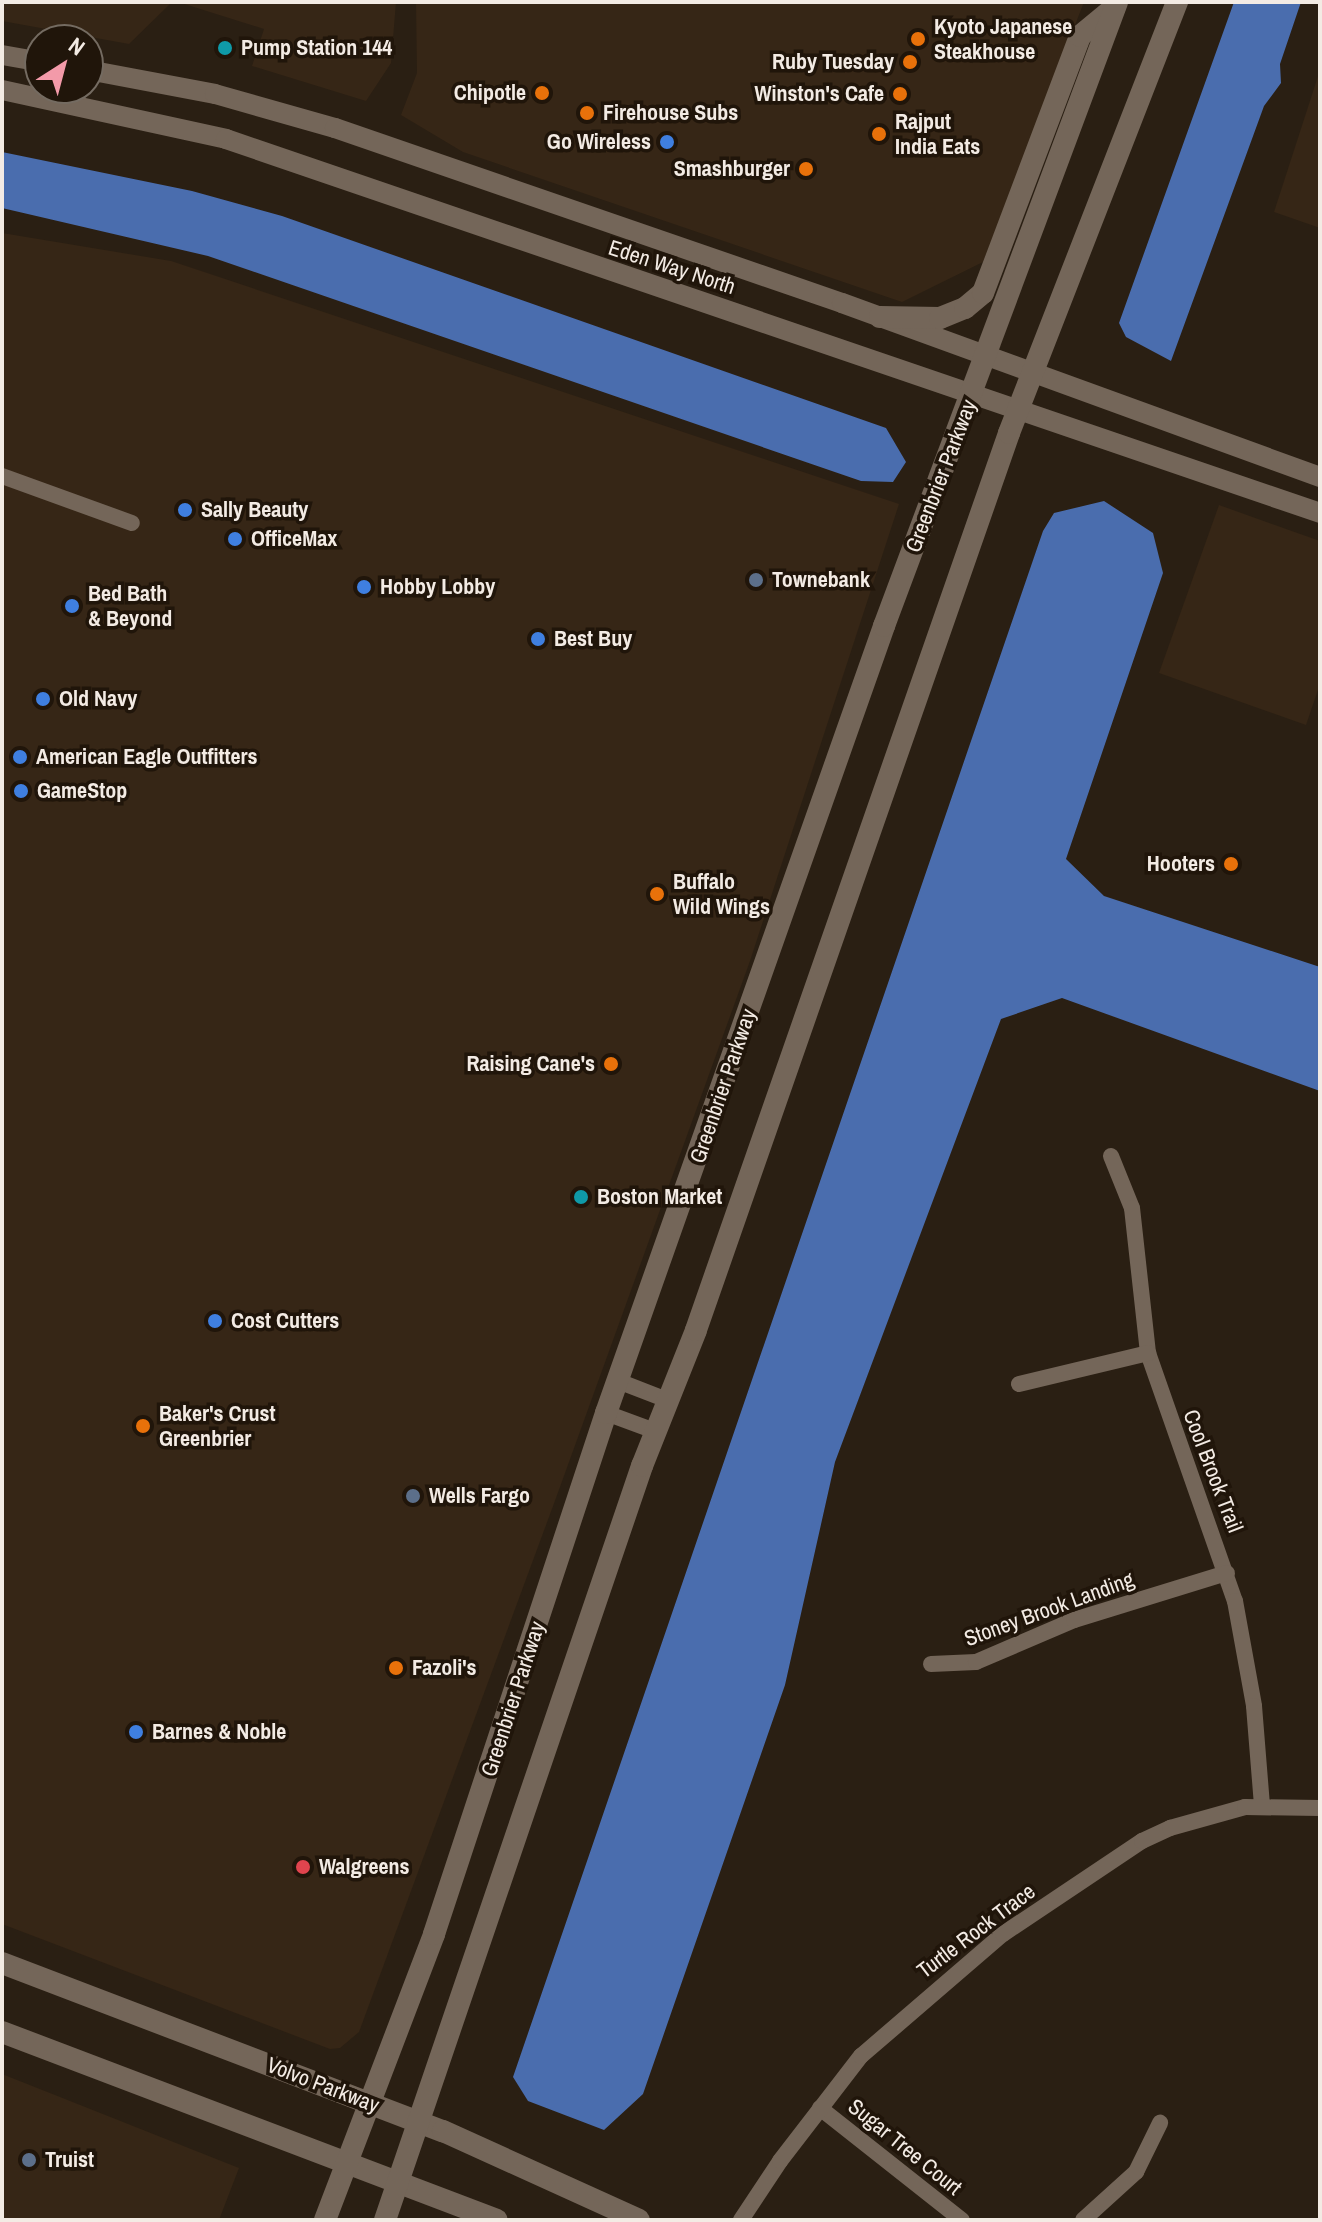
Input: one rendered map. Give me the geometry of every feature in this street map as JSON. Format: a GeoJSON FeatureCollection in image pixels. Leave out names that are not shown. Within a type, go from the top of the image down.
{"type":"FeatureCollection","features":[{"type":"Feature","properties":{"kind":"main road"},"geometry":{"type":"LineString","coordinates":[[385,2220],[416,2121],[655,1431],[1019,410],[1177,2]]}},
{"type":"Feature","properties":{"kind":"main road"},"geometry":{"type":"LineString","coordinates":[[880,317],[940,318],[965,308],[983,293],[1075,47],[1116,4]]}},
{"type":"Feature","properties":{"kind":"main road","name":"Greenbrier Parkway"},"geometry":{"type":"LineString","coordinates":[[325,2220],[371,2102],[514,1703],[606,1413],[884,626],[988,357],[1116,4]]}},
{"type":"Feature","properties":{"kind":"main road","name":"Volvo Parkway"},"geometry":{"type":"LineString","coordinates":[[2,1963],[371,2102],[639,2220]]}},
{"type":"Feature","properties":{"kind":"main road"},"geometry":{"type":"LineString","coordinates":[[2,2032],[497,2220]]}},
{"type":"Feature","properties":{"kind":"street"},"geometry":{"type":"LineString","coordinates":[[2,55],[24,59]]}},
{"type":"Feature","properties":{"kind":"street","name":"Eden Way North"},"geometry":{"type":"LineString","coordinates":[[104,73],[215,94],[322,124],[880,317],[1320,477]]}},
{"type":"Feature","properties":{"kind":"street","name":"Eden Way North"},"geometry":{"type":"LineString","coordinates":[[2,90],[226,139],[1320,513]]}},
{"type":"Feature","properties":{"kind":"street"},"geometry":{"type":"LineString","coordinates":[[2,476],[132,523]]}},
{"type":"Feature","properties":{"kind":"street","name":"Cool Brook Trail"},"geometry":{"type":"LineString","coordinates":[[1111,1156],[1132,1208],[1148,1353],[1227,1573],[1248,1668],[1262,1806]]}},
{"type":"Feature","properties":{"kind":"street"},"geometry":{"type":"LineString","coordinates":[[1019,1384],[1148,1353]]}},
{"type":"Feature","properties":{"kind":"street"},"geometry":{"type":"LineString","coordinates":[[618,1381],[667,1400]]}},
{"type":"Feature","properties":{"kind":"street"},"geometry":{"type":"LineString","coordinates":[[606,1413],[655,1431]]}},
{"type":"Feature","properties":{"kind":"street","name":"Stoney Brook Landing"},"geometry":{"type":"LineString","coordinates":[[931,1664],[976,1662],[1074,1620],[1227,1573]]}},
{"type":"Feature","properties":{"kind":"street","name":"Turtle Rock Trace"},"geometry":{"type":"LineString","coordinates":[[741,2220],[861,2056],[937,1987],[1062,1894],[1170,1828],[1220,1812],[1262,1806],[1320,1808]]}},
{"type":"Feature","properties":{"kind":"street","name":"Sugar Tree Court"},"geometry":{"type":"LineString","coordinates":[[820,2108],[962,2220]]}},
{"type":"Feature","properties":{"kind":"street"},"geometry":{"type":"LineString","coordinates":[[1083,2220],[1136,2172],[1160,2123]]}},
{"type":"Feature","properties":{"kind":"shaded area"},"geometry":{"type":"Polygon","coordinates":[[[2,2],[172,2],[129,44],[104,39],[104,24],[24,25],[2,21],[2,2]]]}},
{"type":"Feature","properties":{"kind":"shaded area"},"geometry":{"type":"Polygon","coordinates":[[[178,2],[396,2],[391,63],[366,101],[252,66],[264,29],[178,2]]]}},
{"type":"Feature","properties":{"kind":"shaded area"},"geometry":{"type":"Polygon","coordinates":[[[416,2],[1084,2],[983,262],[902,302],[463,152],[401,115],[417,73],[416,2]]]}},
{"type":"Feature","properties":{"kind":"shaded area"},"geometry":{"type":"Polygon","coordinates":[[[1320,70],[1320,228],[1274,212],[1320,70]]]}},
{"type":"Feature","properties":{"kind":"shaded area"},"geometry":{"type":"Polygon","coordinates":[[[2,233],[171,261],[899,504],[750,961],[556,1498],[359,2032],[340,2048],[330,2049],[2,1924],[2,233]]]}},
{"type":"Feature","properties":{"kind":"shaded area"},"geometry":{"type":"Polygon","coordinates":[[[1219,505],[1320,541],[1320,684],[1306,725],[1159,673],[1219,505]]]}},
{"type":"Feature","properties":{"kind":"shaded area"},"geometry":{"type":"Polygon","coordinates":[[[2,2074],[239,2168],[219,2220],[2,2220],[2,2074]]]}},
{"type":"Feature","properties":{"kind":"water"},"geometry":{"type":"Polygon","coordinates":[[[1234,2],[1301,2],[1280,64],[1281,83],[1264,106],[1171,361],[1126,337],[1119,323],[1234,2]]]}},
{"type":"Feature","properties":{"kind":"water"},"geometry":{"type":"Polygon","coordinates":[[[2,152],[192,191],[282,216],[886,428],[906,462],[893,482],[861,481],[208,256],[2,208],[2,152]]]}},
{"type":"Feature","properties":{"kind":"water"},"geometry":{"type":"Polygon","coordinates":[[[1104,501],[1153,533],[1163,573],[1066,859],[1104,896],[1320,967],[1320,1091],[1062,998],[1001,1019],[835,1462],[785,1685],[643,2094],[604,2130],[528,2101],[513,2077],[1043,531],[1054,513],[1104,501]]]}},
{"type":"Feature","properties":{"kind":"place","name":"Kyoto Japanese Steakhouse"},"geometry":{"type":"Point","coordinates":[918,39]}},
{"type":"Feature","properties":{"kind":"place","name":"Pump Station 144"},"geometry":{"type":"Point","coordinates":[225,48]}},
{"type":"Feature","properties":{"kind":"place","name":"Ruby Tuesday"},"geometry":{"type":"Point","coordinates":[910,62]}},
{"type":"Feature","properties":{"kind":"place","name":"Chipotle"},"geometry":{"type":"Point","coordinates":[542,93]}},
{"type":"Feature","properties":{"kind":"place","name":"Winston's Cafe"},"geometry":{"type":"Point","coordinates":[900,94]}},
{"type":"Feature","properties":{"kind":"place","name":"Firehouse Subs"},"geometry":{"type":"Point","coordinates":[587,113]}},
{"type":"Feature","properties":{"kind":"place","name":"Rajput India Eats"},"geometry":{"type":"Point","coordinates":[879,134]}},
{"type":"Feature","properties":{"kind":"place","name":"Go Wireless"},"geometry":{"type":"Point","coordinates":[667,142]}},
{"type":"Feature","properties":{"kind":"place","name":"Smashburger"},"geometry":{"type":"Point","coordinates":[806,169]}},
{"type":"Feature","properties":{"kind":"place","name":"Sally Beauty"},"geometry":{"type":"Point","coordinates":[185,510]}},
{"type":"Feature","properties":{"kind":"place","name":"OfficeMax"},"geometry":{"type":"Point","coordinates":[235,539]}},
{"type":"Feature","properties":{"kind":"place","name":"Townebank"},"geometry":{"type":"Point","coordinates":[756,580]}},
{"type":"Feature","properties":{"kind":"place","name":"Hobby Lobby"},"geometry":{"type":"Point","coordinates":[364,587]}},
{"type":"Feature","properties":{"kind":"place","name":"Bed Bath & Beyond"},"geometry":{"type":"Point","coordinates":[72,606]}},
{"type":"Feature","properties":{"kind":"place","name":"Best Buy"},"geometry":{"type":"Point","coordinates":[538,639]}},
{"type":"Feature","properties":{"kind":"place","name":"Old Navy"},"geometry":{"type":"Point","coordinates":[43,699]}},
{"type":"Feature","properties":{"kind":"place","name":"American Eagle Outfitters"},"geometry":{"type":"Point","coordinates":[20,757]}},
{"type":"Feature","properties":{"kind":"place","name":"GameStop"},"geometry":{"type":"Point","coordinates":[21,791]}},
{"type":"Feature","properties":{"kind":"place","name":"Hooters"},"geometry":{"type":"Point","coordinates":[1231,864]}},
{"type":"Feature","properties":{"kind":"place","name":"Buffalo Wild Wings"},"geometry":{"type":"Point","coordinates":[657,894]}},
{"type":"Feature","properties":{"kind":"place","name":"Raising Cane's"},"geometry":{"type":"Point","coordinates":[611,1064]}},
{"type":"Feature","properties":{"kind":"place","name":"Boston Market"},"geometry":{"type":"Point","coordinates":[581,1197]}},
{"type":"Feature","properties":{"kind":"place","name":"Cost Cutters"},"geometry":{"type":"Point","coordinates":[215,1321]}},
{"type":"Feature","properties":{"kind":"place","name":"Baker's Crust Greenbrier"},"geometry":{"type":"Point","coordinates":[143,1426]}},
{"type":"Feature","properties":{"kind":"place","name":"Wells Fargo"},"geometry":{"type":"Point","coordinates":[413,1496]}},
{"type":"Feature","properties":{"kind":"place","name":"Fazoli's"},"geometry":{"type":"Point","coordinates":[396,1668]}},
{"type":"Feature","properties":{"kind":"place","name":"Barnes & Noble"},"geometry":{"type":"Point","coordinates":[136,1732]}},
{"type":"Feature","properties":{"kind":"place","name":"Walgreens"},"geometry":{"type":"Point","coordinates":[303,1867]}},
{"type":"Feature","properties":{"kind":"place","name":"Truist"},"geometry":{"type":"Point","coordinates":[29,2160]}}]}
